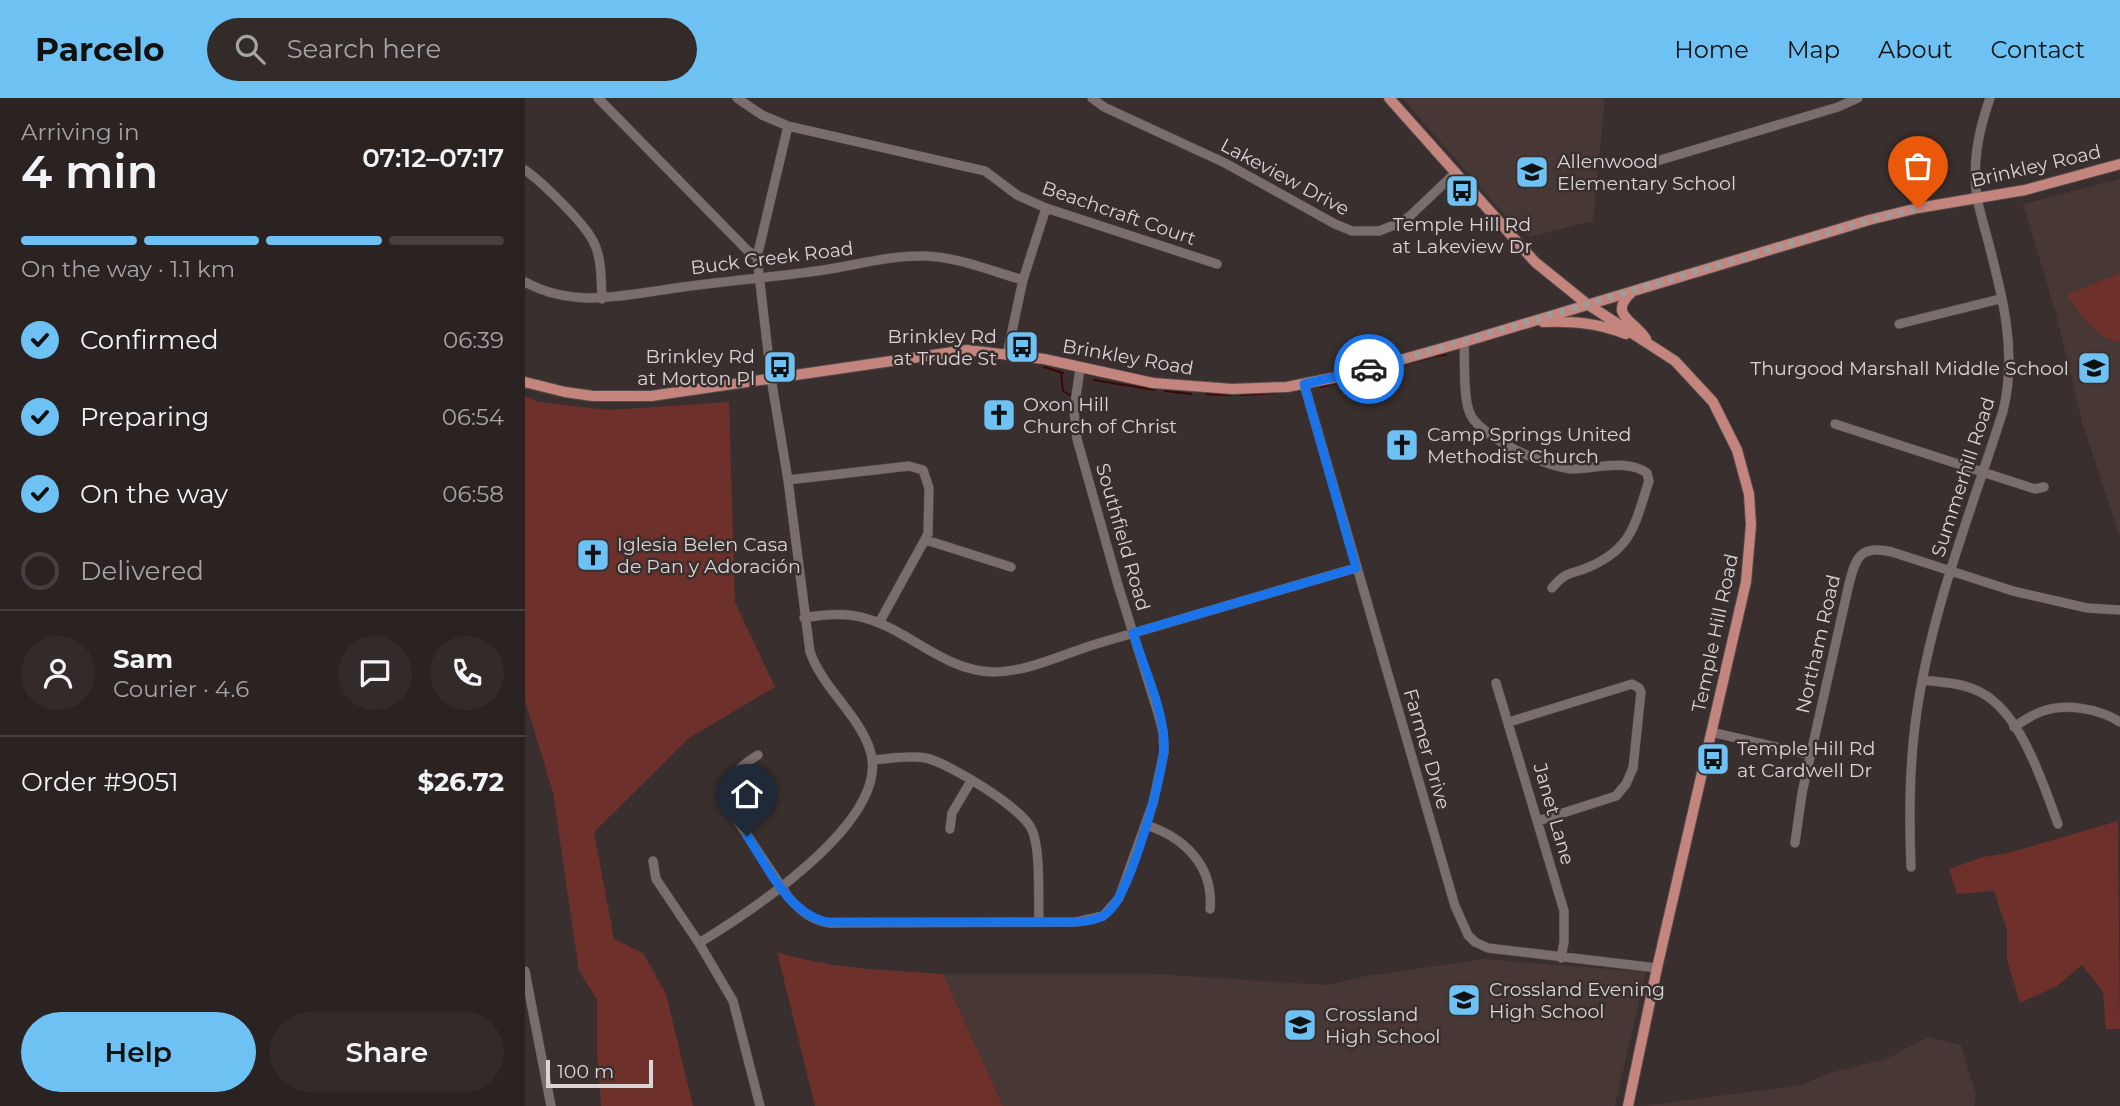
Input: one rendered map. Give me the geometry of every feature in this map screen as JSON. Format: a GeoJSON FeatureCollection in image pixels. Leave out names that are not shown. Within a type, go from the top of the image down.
{"type":"FeatureCollection","features":[{"type":"Feature","properties":{"kind":"main road","name":"Temple Hill Road"},"geometry":{"type":"LineString","coordinates":[[1389,98],[1535,262],[1587,304],[1648,342],[1692,377],[1719,411],[1737,450],[1749,494],[1749,561],[1628,1106]]}},
{"type":"Feature","properties":{"kind":"main road","name":"Brinkley Road"},"geometry":{"type":"LineString","coordinates":[[525,382],[565,392],[633,398],[967,350],[1007,354],[1153,383],[1203,388],[1260,389],[1304,384],[1347,375],[1464,342],[1869,220],[1928,206],[2045,186],[2120,164]]}},
{"type":"Feature","properties":{"kind":"main road"},"geometry":{"type":"LineString","coordinates":[[1633,291],[1621,303],[1620,308],[1622,314],[1639,327],[1648,342]]}},
{"type":"Feature","properties":{"kind":"main road"},"geometry":{"type":"LineString","coordinates":[[1527,322],[1565,321],[1601,325],[1648,342]]}},
{"type":"Feature","properties":{"kind":"street"},"geometry":{"type":"LineString","coordinates":[[598,98],[702,205],[757,257]]}},
{"type":"Feature","properties":{"kind":"street","name":"Beachcraft Court"},"geometry":{"type":"LineString","coordinates":[[737,98],[762,115],[788,126],[985,171],[1022,197],[1046,208],[1217,264]]}},
{"type":"Feature","properties":{"kind":"street","name":"Lakeview Drive"},"geometry":{"type":"LineString","coordinates":[[1092,98],[1104,107],[1245,173],[1352,231],[1379,231],[1410,216],[1455,173]]}},
{"type":"Feature","properties":{"kind":"street"},"geometry":{"type":"LineString","coordinates":[[1647,164],[1838,107],[1858,98]]}},
{"type":"Feature","properties":{"kind":"street","name":"Summerhill Road"},"geometry":{"type":"LineString","coordinates":[[1911,867],[1911,767],[1922,680],[1932,635],[2003,411],[2009,383],[2010,351],[1977,199],[1975,156],[1990,98]]}},
{"type":"Feature","properties":{"kind":"street"},"geometry":{"type":"LineString","coordinates":[[699,943],[781,888],[813,862],[855,811],[869,784],[872,760],[863,733],[817,668],[808,643],[788,481],[771,378],[757,257],[788,126]]}},
{"type":"Feature","properties":{"kind":"street"},"geometry":{"type":"LineString","coordinates":[[525,170],[560,203],[594,242],[602,299]]}},
{"type":"Feature","properties":{"kind":"street"},"geometry":{"type":"LineString","coordinates":[[1007,354],[1023,280],[1046,208]]}},
{"type":"Feature","properties":{"kind":"street","name":"Buck Creek Road"},"geometry":{"type":"LineString","coordinates":[[525,282],[559,296],[602,299],[899,257],[925,256],[956,261],[1023,280]]}},
{"type":"Feature","properties":{"kind":"street"},"geometry":{"type":"LineString","coordinates":[[1899,324],[2000,299]]}},
{"type":"Feature","properties":{"kind":"street"},"geometry":{"type":"LineString","coordinates":[[1464,342],[1468,411],[1478,426],[1545,464],[1557,468],[1631,465],[1647,473],[1649,481],[1634,526],[1625,543],[1610,556],[1563,575],[1552,588]]}},
{"type":"Feature","properties":{"kind":"street","name":"Southfield Road"},"geometry":{"type":"LineString","coordinates":[[758,755],[745,763],[734,775],[728,788],[729,808],[781,888],[802,911],[826,922],[1086,921],[1107,913],[1123,890],[1146,825],[1160,780],[1164,741],[1074,423],[1080,368]]}},
{"type":"Feature","properties":{"kind":"street","name":"Farmer Drive"},"geometry":{"type":"LineString","coordinates":[[1304,384],[1432,830],[1464,928],[1475,942],[1488,948],[1657,968]]}},
{"type":"Feature","properties":{"kind":"street"},"geometry":{"type":"LineString","coordinates":[[1835,424],[2035,489],[2044,487]]}},
{"type":"Feature","properties":{"kind":"street"},"geometry":{"type":"LineString","coordinates":[[788,481],[890,468],[921,468],[926,475],[929,488],[929,527],[926,540],[879,623]]}},
{"type":"Feature","properties":{"kind":"street"},"geometry":{"type":"LineString","coordinates":[[926,540],[1011,567]]}},
{"type":"Feature","properties":{"kind":"street","name":"Northam Road"},"geometry":{"type":"LineString","coordinates":[[1795,843],[1799,807],[1849,584],[1857,559],[1868,550],[1879,549],[2014,591],[2087,608],[2120,610]]}},
{"type":"Feature","properties":{"kind":"street"},"geometry":{"type":"LineString","coordinates":[[804,618],[837,614],[865,618],[960,667],[993,672],[1020,668],[1356,568]]}},
{"type":"Feature","properties":{"kind":"street"},"geometry":{"type":"LineString","coordinates":[[1922,680],[1967,686],[1996,704],[2014,727],[2036,766],[2058,824]]}},
{"type":"Feature","properties":{"kind":"street","name":"Janet Lane"},"geometry":{"type":"LineString","coordinates":[[1496,682],[1564,911],[1561,958]]}},
{"type":"Feature","properties":{"kind":"street"},"geometry":{"type":"LineString","coordinates":[[1509,722],[1632,684],[1641,692],[1633,768],[1621,791],[1608,799],[1538,821]]}},
{"type":"Feature","properties":{"kind":"street"},"geometry":{"type":"LineString","coordinates":[[2014,727],[2039,712],[2059,707],[2091,711],[2120,722]]}},
{"type":"Feature","properties":{"kind":"street"},"geometry":{"type":"LineString","coordinates":[[1711,733],[1811,755]]}},
{"type":"Feature","properties":{"kind":"street"},"geometry":{"type":"LineString","coordinates":[[872,760],[916,757],[930,759],[952,768],[1021,814],[1031,827],[1035,841],[1039,921]]}},
{"type":"Feature","properties":{"kind":"street"},"geometry":{"type":"LineString","coordinates":[[950,829],[952,813],[971,781]]}},
{"type":"Feature","properties":{"kind":"street"},"geometry":{"type":"LineString","coordinates":[[1146,825],[1170,834],[1195,857],[1210,886],[1210,909]]}},
{"type":"Feature","properties":{"kind":"street"},"geometry":{"type":"LineString","coordinates":[[653,861],[656,879],[699,943],[733,1002],[760,1106]]}},
{"type":"Feature","properties":{"kind":"street"},"geometry":{"type":"LineString","coordinates":[[525,971],[551,1106]]}},
{"type":"Feature","properties":{"kind":"shaded area","name":"Allenwood Elementary School"},"geometry":{"type":"Polygon","coordinates":[[[1402,98],[1605,98],[1593,221],[1530,237],[1502,212],[1402,98]]]}},
{"type":"Feature","properties":{"kind":"shaded area","name":"Thurgood Marshall Middle School"},"geometry":{"type":"Polygon","coordinates":[[[2120,179],[2120,537],[2082,422],[2056,314],[2023,204],[2120,179]]]}},
{"type":"Feature","properties":{"kind":"shaded area"},"geometry":{"type":"Polygon","coordinates":[[[2120,273],[2120,342],[2096,331],[2067,295],[2120,273]]]}},
{"type":"Feature","properties":{"kind":"shaded area"},"geometry":{"type":"Polygon","coordinates":[[[525,396],[538,402],[609,410],[729,402],[735,602],[775,687],[689,738],[594,832],[614,939],[643,953],[666,994],[693,1106],[601,1106],[597,1000],[579,971],[553,793],[525,700],[525,396]]]}},
{"type":"Feature","properties":{"kind":"shaded area"},"geometry":{"type":"Polygon","coordinates":[[[2118,821],[2120,1029],[2106,1029],[2103,992],[2082,965],[2057,986],[2020,1003],[2007,960],[2007,930],[1994,891],[1957,894],[1949,869],[1983,857],[2008,853],[2118,821]]]}},
{"type":"Feature","properties":{"kind":"shaded area"},"geometry":{"type":"Polygon","coordinates":[[[777,952],[839,965],[943,974],[1003,1106],[815,1106],[777,952]]]}},
{"type":"Feature","properties":{"kind":"shaded area","name":"Crossland High School"},"geometry":{"type":"Polygon","coordinates":[[[1484,959],[1646,972],[1615,1106],[1003,1106],[943,974],[1156,974],[1328,985],[1366,976],[1484,959]]]}},
{"type":"Feature","properties":{"kind":"shaded area"},"geometry":{"type":"Polygon","coordinates":[[[1928,1037],[1961,1045],[1976,1095],[1974,1106],[1641,1106],[1803,1085],[1828,1073],[1888,1058],[1928,1037]]]}},
{"type":"Feature","properties":{"kind":"waterway"},"geometry":{"type":"LineString","coordinates":[[1321,387],[1446,355]]}},
{"type":"Feature","properties":{"kind":"waterway"},"geometry":{"type":"LineString","coordinates":[[1044,367],[1063,373]]}},
{"type":"Feature","properties":{"kind":"waterway"},"geometry":{"type":"LineString","coordinates":[[1061,373],[1063,391],[1070,395]]}},
{"type":"Feature","properties":{"kind":"waterway"},"geometry":{"type":"LineString","coordinates":[[1094,380],[1155,390]]}},
{"type":"Feature","properties":{"kind":"waterway"},"geometry":{"type":"LineString","coordinates":[[1165,391],[1191,394]]}},
{"type":"Feature","properties":{"kind":"waterway"},"geometry":{"type":"LineString","coordinates":[[1240,395],[1277,393]]}},
{"type":"Feature","properties":{"kind":"waterway"},"geometry":{"type":"LineString","coordinates":[[1207,394],[1231,395]]}},
{"type":"Feature","properties":{"kind":"way so far"},"geometry":{"type":"LineString","coordinates":[[1369,369],[1869,220],[1918,208]]}},
{"type":"Feature","properties":{"kind":"place","name":"Allenwood Elementary School"},"geometry":{"type":"Point","coordinates":[1532,172]}},
{"type":"Feature","properties":{"kind":"place","name":"Temple Hill Rd at Lakeview Dr"},"geometry":{"type":"Point","coordinates":[1462,191]}},
{"type":"Feature","properties":{"kind":"place","name":"Brinkley Rd at Trude St"},"geometry":{"type":"Point","coordinates":[1022,347]}},
{"type":"Feature","properties":{"kind":"place","name":"Brinkley Rd at Morton Pl"},"geometry":{"type":"Point","coordinates":[780,367]}},
{"type":"Feature","properties":{"kind":"place","name":"Thurgood Marshall Middle School"},"geometry":{"type":"Point","coordinates":[2094,368]}},
{"type":"Feature","properties":{"kind":"place","name":"Oxon Hill Church of Christ"},"geometry":{"type":"Point","coordinates":[999,415]}},
{"type":"Feature","properties":{"kind":"place","name":"Camp Springs United Methodist Church"},"geometry":{"type":"Point","coordinates":[1402,445]}},
{"type":"Feature","properties":{"kind":"place","name":"Iglesia Belen Casa de Pan y Adoración"},"geometry":{"type":"Point","coordinates":[593,555]}},
{"type":"Feature","properties":{"kind":"place","name":"Temple Hill Rd at Cardwell Dr"},"geometry":{"type":"Point","coordinates":[1713,759]}},
{"type":"Feature","properties":{"kind":"place","name":"Crossland Evening High School"},"geometry":{"type":"Point","coordinates":[1464,1000]}},
{"type":"Feature","properties":{"kind":"place","name":"Crossland High School"},"geometry":{"type":"Point","coordinates":[1300,1025]}},
{"type":"Feature","properties":{"kind":"route"},"geometry":{"type":"LineString","coordinates":[[747,836],[796,906],[812,918],[826,922],[1076,922],[1092,920],[1107,913],[1123,890],[1163,766],[1161,723],[1133,633],[1356,568],[1304,384],[1369,369]]}}]}
